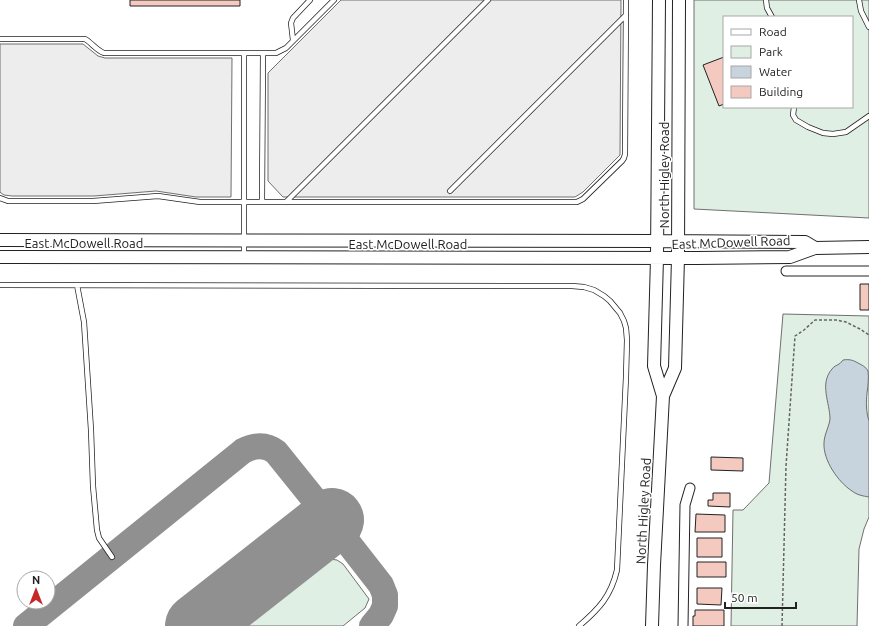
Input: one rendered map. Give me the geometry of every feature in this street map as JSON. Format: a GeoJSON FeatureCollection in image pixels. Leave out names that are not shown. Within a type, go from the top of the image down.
{"type":"FeatureCollection","features":[{"type":"Feature","properties":{"kind":"main road","name":"North Higley Road"},"geometry":{"type":"LineString","coordinates":[[652,626],[663,396],[654,366],[657,258],[659,0]]}},
{"type":"Feature","properties":{"kind":"main road","name":"North Higley Road"},"geometry":{"type":"LineString","coordinates":[[663,396],[675,368],[678,258],[679,0]]}},
{"type":"Feature","properties":{"kind":"main road","name":"East McDowell Road"},"geometry":{"type":"LineString","coordinates":[[0,240],[805,242],[815,248]]}},
{"type":"Feature","properties":{"kind":"main road","name":"East McDowell Road"},"geometry":{"type":"LineString","coordinates":[[0,257],[790,257],[815,248],[869,247]]}},
{"type":"Feature","properties":{"kind":"street"},"geometry":{"type":"LineString","coordinates":[[786,271],[869,271]]}},
{"type":"Feature","properties":{"kind":"street"},"geometry":{"type":"LineString","coordinates":[[683,626],[685,505],[690,488]]}},
{"type":"Feature","properties":{"kind":"lane"},"geometry":{"type":"LineString","coordinates":[[293,40],[291,23],[293,18],[310,0]]}},
{"type":"Feature","properties":{"kind":"lane"},"geometry":{"type":"LineString","coordinates":[[0,39],[85,39],[96,49],[104,53],[272,53],[280,52],[286,48],[334,0]]}},
{"type":"Feature","properties":{"kind":"lane"},"geometry":{"type":"LineString","coordinates":[[286,202],[488,0]]}},
{"type":"Feature","properties":{"kind":"lane"},"geometry":{"type":"LineString","coordinates":[[0,198],[8,201],[93,201],[158,196],[194,201],[244,202],[580,201],[622,161],[625,154],[626,0]]}},
{"type":"Feature","properties":{"kind":"lane"},"geometry":{"type":"LineString","coordinates":[[766,0],[766,8],[771,16]]}},
{"type":"Feature","properties":{"kind":"lane"},"geometry":{"type":"LineString","coordinates":[[859,0],[861,11],[869,27]]}},
{"type":"Feature","properties":{"kind":"lane"},"geometry":{"type":"LineString","coordinates":[[450,191],[626,15]]}},
{"type":"Feature","properties":{"kind":"lane"},"geometry":{"type":"LineString","coordinates":[[244,53],[244,257]]}},
{"type":"Feature","properties":{"kind":"lane"},"geometry":{"type":"LineString","coordinates":[[262,202],[263,53]]}},
{"type":"Feature","properties":{"kind":"lane"},"geometry":{"type":"LineString","coordinates":[[794,108],[796,120],[823,133],[833,134],[846,132],[869,116]]}},
{"type":"Feature","properties":{"kind":"lane"},"geometry":{"type":"LineString","coordinates":[[0,285],[572,286],[594,290],[610,301],[620,313],[626,328],[627,340],[617,562],[614,581],[610,592],[600,606],[579,626]]}},
{"type":"Feature","properties":{"kind":"lane"},"geometry":{"type":"LineString","coordinates":[[77,285],[84,322],[93,486],[97,530],[99,538],[112,557]]}},
{"type":"Feature","properties":{"kind":"path"},"geometry":{"type":"LineString","coordinates":[[782,626],[786,466],[795,336],[815,320],[836,320],[846,322],[869,335]]}},
{"type":"Feature","properties":{"kind":"green space"},"geometry":{"type":"Polygon","coordinates":[[[694,0],[869,0],[869,218],[694,209],[694,0]]]}},
{"type":"Feature","properties":{"kind":"green space"},"geometry":{"type":"Polygon","coordinates":[[[783,314],[869,316],[869,517],[859,549],[857,626],[731,626],[733,510],[743,510],[769,483],[783,314]]]}},
{"type":"Feature","properties":{"kind":"green space"},"geometry":{"type":"Polygon","coordinates":[[[329,559],[337,560],[343,564],[369,599],[365,608],[343,626],[244,626],[325,561],[329,559]]]}},
{"type":"Feature","properties":{"kind":"shaded area"},"geometry":{"type":"Polygon","coordinates":[[[341,0],[621,0],[620,155],[583,192],[575,197],[283,197],[268,181],[268,73],[341,0]]]}},
{"type":"Feature","properties":{"kind":"shaded area"},"geometry":{"type":"Polygon","coordinates":[[[0,44],[83,44],[98,56],[105,58],[232,58],[231,197],[196,197],[156,191],[94,196],[4,195],[0,192],[0,44]]]}},
{"type":"Feature","properties":{"kind":"water"},"geometry":{"type":"Polygon","coordinates":[[[843,360],[854,361],[864,366],[868,371],[866,403],[869,421],[869,497],[856,493],[842,482],[832,470],[824,450],[824,440],[830,419],[826,394],[826,381],[833,368],[840,364],[843,360]]]}},
{"type":"Feature","properties":{"kind":"building"},"geometry":{"type":"Polygon","coordinates":[[[130,0],[240,0],[240,6],[130,6],[130,0]]]}},
{"type":"Feature","properties":{"kind":"building"},"geometry":{"type":"Polygon","coordinates":[[[723,57],[723,104],[719,106],[703,65],[723,57]]]}},
{"type":"Feature","properties":{"kind":"building"},"geometry":{"type":"Polygon","coordinates":[[[860,284],[869,284],[869,310],[860,310],[860,284]]]}},
{"type":"Feature","properties":{"kind":"building"},"geometry":{"type":"Polygon","coordinates":[[[711,457],[743,458],[743,471],[711,470],[711,457]]]}},
{"type":"Feature","properties":{"kind":"building"},"geometry":{"type":"Polygon","coordinates":[[[713,493],[730,493],[730,507],[708,506],[708,500],[713,500],[713,493]]]}},
{"type":"Feature","properties":{"kind":"building"},"geometry":{"type":"Polygon","coordinates":[[[696,514],[725,515],[725,532],[695,532],[696,514]]]}},
{"type":"Feature","properties":{"kind":"building"},"geometry":{"type":"Polygon","coordinates":[[[697,538],[722,538],[722,557],[697,557],[697,538]]]}},
{"type":"Feature","properties":{"kind":"building"},"geometry":{"type":"Polygon","coordinates":[[[697,562],[726,562],[726,577],[697,577],[697,562]]]}},
{"type":"Feature","properties":{"kind":"building"},"geometry":{"type":"Polygon","coordinates":[[[697,588],[722,588],[721,605],[697,604],[697,588]]]}},
{"type":"Feature","properties":{"kind":"building"},"geometry":{"type":"Polygon","coordinates":[[[695,610],[724,610],[724,626],[693,626],[693,616],[695,616],[695,610]]]}},
{"type":"Feature","properties":{"kind":"taxiway"},"geometry":{"type":"LineString","coordinates":[[26,626],[243,451],[260,446],[272,449],[276,452],[332,520],[381,585],[385,595],[385,606],[381,615],[372,626]]}},
{"type":"Feature","properties":{"kind":"runway"},"geometry":{"type":"LineString","coordinates":[[197,626],[332,520]]}}]}
